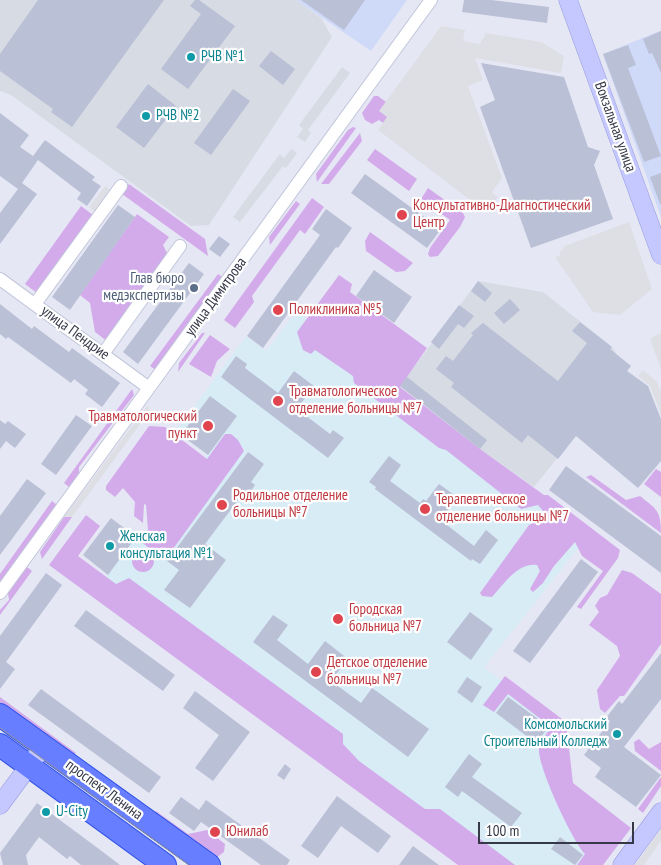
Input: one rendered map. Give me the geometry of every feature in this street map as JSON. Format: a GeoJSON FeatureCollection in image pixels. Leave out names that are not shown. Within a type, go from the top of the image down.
{"type":"FeatureCollection","features":[{"type":"Feature","properties":{"kind":"highway","name":"проспект Ленина"},"geometry":{"type":"LineString","coordinates":[[0,715],[209,865]]}},
{"type":"Feature","properties":{"kind":"highway","name":"проспект Ленина"},"geometry":{"type":"LineString","coordinates":[[0,745],[165,865]]}},
{"type":"Feature","properties":{"kind":"street","name":"улица Димитрова"},"geometry":{"type":"LineString","coordinates":[[0,593],[431,0]]}},
{"type":"Feature","properties":{"kind":"street","name":"Вокзальная улица"},"geometry":{"type":"LineString","coordinates":[[568,0],[661,255]]}},
{"type":"Feature","properties":{"kind":"street"},"geometry":{"type":"LineString","coordinates":[[35,304],[121,186]]}},
{"type":"Feature","properties":{"kind":"street"},"geometry":{"type":"LineString","coordinates":[[102,354],[180,246]]}},
{"type":"Feature","properties":{"kind":"street","name":"улица Пендрие"},"geometry":{"type":"LineString","coordinates":[[0,278],[149,388]]}},
{"type":"Feature","properties":{"kind":"street"},"geometry":{"type":"LineString","coordinates":[[0,805],[43,746]]}},
{"type":"Feature","properties":{"kind":"street"},"geometry":{"type":"LineString","coordinates":[[622,865],[661,812]]}},
{"type":"Feature","properties":{"kind":"shaded area"},"geometry":{"type":"Polygon","coordinates":[[[0,0],[296,0],[321,18],[332,37],[209,225],[191,226],[11,95],[0,91],[0,0]]]}},
{"type":"Feature","properties":{"kind":"shaded area"},"geometry":{"type":"Polygon","coordinates":[[[296,0],[407,0],[371,51],[296,0]]]}},
{"type":"Feature","properties":{"kind":"shaded area"},"geometry":{"type":"Polygon","coordinates":[[[441,26],[465,30],[463,41],[480,44],[486,33],[541,42],[564,56],[561,73],[475,58],[483,80],[468,86],[502,178],[492,192],[497,197],[486,212],[378,130],[387,117],[379,111],[441,26]]]}},
{"type":"Feature","properties":{"kind":"shaded area"},"geometry":{"type":"Polygon","coordinates":[[[660,31],[661,33],[661,217],[603,54],[660,31]]]}},
{"type":"Feature","properties":{"kind":"shaded area"},"geometry":{"type":"Polygon","coordinates":[[[342,67],[350,73],[308,130],[311,133],[305,142],[297,137],[303,129],[299,125],[342,67]]]}},
{"type":"Feature","properties":{"kind":"shaded area"},"geometry":{"type":"Polygon","coordinates":[[[374,96],[378,96],[386,102],[380,111],[497,197],[492,204],[379,120],[372,124],[365,120],[362,113],[374,96]]]}},
{"type":"Feature","properties":{"kind":"shaded area"},"geometry":{"type":"Polygon","coordinates":[[[353,127],[356,128],[317,182],[316,174],[348,130],[353,127]]]}},
{"type":"Feature","properties":{"kind":"shaded area"},"geometry":{"type":"Polygon","coordinates":[[[360,133],[362,141],[329,184],[321,184],[360,133]]]}},
{"type":"Feature","properties":{"kind":"shaded area"},"geometry":{"type":"Polygon","coordinates":[[[291,149],[297,153],[286,168],[283,166],[240,222],[233,217],[280,154],[284,158],[291,149]]]}},
{"type":"Feature","properties":{"kind":"shaded area"},"geometry":{"type":"Polygon","coordinates":[[[375,149],[417,179],[409,191],[367,160],[375,149]]]}},
{"type":"Feature","properties":{"kind":"shaded area"},"geometry":{"type":"Polygon","coordinates":[[[129,184],[205,239],[208,256],[122,194],[129,184]]]}},
{"type":"Feature","properties":{"kind":"shaded area"},"geometry":{"type":"Polygon","coordinates":[[[105,186],[113,192],[97,213],[89,207],[105,186]]]}},
{"type":"Feature","properties":{"kind":"shaded area"},"geometry":{"type":"Polygon","coordinates":[[[428,188],[463,213],[465,217],[460,227],[438,256],[430,257],[428,254],[430,248],[450,220],[421,199],[428,188]]]}},
{"type":"Feature","properties":{"kind":"shaded area"},"geometry":{"type":"Polygon","coordinates":[[[312,198],[324,207],[305,234],[300,230],[252,296],[254,302],[235,328],[224,320],[312,198]]]}},
{"type":"Feature","properties":{"kind":"shaded area"},"geometry":{"type":"Polygon","coordinates":[[[296,201],[300,204],[270,245],[269,237],[296,201]]]}},
{"type":"Feature","properties":{"kind":"shaded area"},"geometry":{"type":"Polygon","coordinates":[[[81,206],[93,215],[37,293],[25,284],[81,206]]]}},
{"type":"Feature","properties":{"kind":"shaded area"},"geometry":{"type":"Polygon","coordinates":[[[137,214],[169,237],[163,245],[169,257],[108,342],[95,332],[90,303],[80,295],[137,214]]]}},
{"type":"Feature","properties":{"kind":"shaded area"},"geometry":{"type":"Polygon","coordinates":[[[629,222],[652,289],[620,315],[593,312],[555,257],[560,256],[560,252],[565,246],[629,222]]]}},
{"type":"Feature","properties":{"kind":"shaded area"},"geometry":{"type":"Polygon","coordinates":[[[370,232],[413,263],[405,271],[396,272],[366,251],[365,241],[370,232]]]}},
{"type":"Feature","properties":{"kind":"shaded area"},"geometry":{"type":"Polygon","coordinates":[[[218,274],[224,278],[157,371],[150,366],[218,274]]]}},
{"type":"Feature","properties":{"kind":"shaded area"},"geometry":{"type":"Polygon","coordinates":[[[339,275],[352,284],[350,292],[427,348],[400,387],[480,449],[544,495],[548,495],[620,550],[618,558],[581,609],[577,607],[603,571],[582,556],[575,542],[554,566],[543,583],[533,592],[530,589],[540,571],[537,565],[530,565],[518,570],[492,597],[482,596],[480,593],[529,525],[539,520],[545,513],[538,505],[521,509],[446,450],[439,448],[354,383],[353,376],[315,350],[311,354],[303,350],[297,332],[339,275]]]}},
{"type":"Feature","properties":{"kind":"shaded area"},"geometry":{"type":"Polygon","coordinates":[[[478,281],[543,292],[612,347],[618,356],[631,366],[534,487],[480,449],[400,386],[478,281]]]}},
{"type":"Feature","properties":{"kind":"shaded area","name":"Городская больница №7"},"geometry":{"type":"Polygon","coordinates":[[[296,312],[336,339],[586,538],[484,667],[561,727],[567,789],[597,865],[489,865],[103,581],[136,537],[143,540],[207,455],[176,431],[246,336],[266,351],[296,312]]]}},
{"type":"Feature","properties":{"kind":"shaded area"},"geometry":{"type":"Polygon","coordinates":[[[202,333],[205,333],[178,372],[179,363],[202,333]]]}},
{"type":"Feature","properties":{"kind":"shaded area"},"geometry":{"type":"Polygon","coordinates":[[[660,333],[661,335],[661,369],[650,339],[660,333]]]}},
{"type":"Feature","properties":{"kind":"shaded area"},"geometry":{"type":"Polygon","coordinates":[[[210,335],[230,349],[217,361],[211,377],[189,364],[210,335]]]}},
{"type":"Feature","properties":{"kind":"shaded area"},"geometry":{"type":"Polygon","coordinates":[[[643,370],[657,382],[661,392],[661,415],[650,386],[638,376],[643,370]]]}},
{"type":"Feature","properties":{"kind":"shaded area"},"geometry":{"type":"Polygon","coordinates":[[[132,389],[134,395],[79,467],[79,474],[69,487],[64,483],[132,389]]]}},
{"type":"Feature","properties":{"kind":"shaded area"},"geometry":{"type":"Polygon","coordinates":[[[148,405],[149,412],[72,517],[64,517],[148,405]]]}},
{"type":"Feature","properties":{"kind":"shaded area"},"geometry":{"type":"Polygon","coordinates":[[[149,426],[165,427],[207,459],[225,434],[231,434],[238,440],[244,451],[165,560],[140,541],[148,530],[146,505],[144,504],[143,523],[134,516],[135,502],[123,488],[115,497],[106,490],[106,486],[149,426]]]}},
{"type":"Feature","properties":{"kind":"shaded area"},"geometry":{"type":"Polygon","coordinates":[[[656,469],[661,472],[661,497],[644,484],[656,469]]]}},
{"type":"Feature","properties":{"kind":"shaded area"},"geometry":{"type":"Polygon","coordinates":[[[591,475],[626,500],[640,496],[650,504],[659,515],[661,533],[586,477],[591,475]]]}},
{"type":"Feature","properties":{"kind":"shaded area"},"geometry":{"type":"Polygon","coordinates":[[[52,501],[57,505],[0,584],[0,574],[52,501]]]}},
{"type":"Feature","properties":{"kind":"shaded area"},"geometry":{"type":"Polygon","coordinates":[[[86,515],[100,526],[78,556],[116,584],[129,578],[343,734],[343,744],[359,761],[425,809],[440,809],[515,865],[458,865],[49,565],[86,515]]]}},
{"type":"Feature","properties":{"kind":"shaded area"},"geometry":{"type":"Polygon","coordinates":[[[64,517],[72,517],[42,559],[40,552],[64,517]]]}},
{"type":"Feature","properties":{"kind":"shaded area"},"geometry":{"type":"Polygon","coordinates":[[[143,550],[151,553],[154,561],[151,569],[143,572],[135,569],[132,561],[135,553],[143,550]]]}},
{"type":"Feature","properties":{"kind":"shaded area"},"geometry":{"type":"Polygon","coordinates":[[[27,567],[32,571],[0,615],[0,610],[9,600],[8,593],[27,567]]]}},
{"type":"Feature","properties":{"kind":"shaded area"},"geometry":{"type":"Polygon","coordinates":[[[622,570],[632,573],[661,594],[661,644],[624,696],[620,696],[605,713],[600,709],[597,690],[620,656],[617,646],[589,625],[599,612],[595,606],[600,598],[607,595],[622,570]]]}},
{"type":"Feature","properties":{"kind":"shaded area"},"geometry":{"type":"Polygon","coordinates":[[[505,676],[566,722],[573,783],[631,828],[603,865],[577,865],[585,854],[572,835],[556,802],[540,756],[540,744],[551,727],[508,694],[494,712],[483,705],[505,676]]]}},
{"type":"Feature","properties":{"kind":"shaded area"},"geometry":{"type":"Polygon","coordinates":[[[0,697],[76,753],[70,760],[0,709],[0,697]]]}},
{"type":"Feature","properties":{"kind":"shaded area"},"geometry":{"type":"Polygon","coordinates":[[[639,739],[649,749],[661,742],[661,771],[635,751],[634,742],[639,739]]]}},
{"type":"Feature","properties":{"kind":"shaded area"},"geometry":{"type":"Polygon","coordinates":[[[661,777],[661,786],[643,813],[638,809],[661,777]]]}},
{"type":"Feature","properties":{"kind":"shaded area"},"geometry":{"type":"Polygon","coordinates":[[[156,811],[188,834],[207,830],[225,844],[224,852],[213,860],[151,818],[156,811]]]}},
{"type":"Feature","properties":{"kind":"shaded area"},"geometry":{"type":"Polygon","coordinates":[[[661,829],[661,841],[644,865],[635,865],[661,829]]]}},
{"type":"Feature","properties":{"kind":"building"},"geometry":{"type":"Polygon","coordinates":[[[38,0],[164,0],[72,127],[51,112],[53,109],[0,71],[0,54],[38,0]]]}},
{"type":"Feature","properties":{"kind":"building","name":"РЧВ №1"},"geometry":{"type":"Polygon","coordinates":[[[195,0],[199,0],[235,26],[188,89],[161,69],[201,14],[190,6],[195,0]]]}},
{"type":"Feature","properties":{"kind":"building"},"geometry":{"type":"Polygon","coordinates":[[[301,0],[365,0],[344,30],[301,0]]]}},
{"type":"Feature","properties":{"kind":"building"},"geometry":{"type":"Polygon","coordinates":[[[464,0],[491,0],[549,7],[547,23],[462,12],[464,0]]]}},
{"type":"Feature","properties":{"kind":"building"},"geometry":{"type":"Polygon","coordinates":[[[661,31],[661,73],[652,53],[649,54],[643,39],[661,31]]]}},
{"type":"Feature","properties":{"kind":"building"},"geometry":{"type":"Polygon","coordinates":[[[628,45],[636,65],[628,68],[661,156],[644,162],[603,54],[628,45]]]}},
{"type":"Feature","properties":{"kind":"building"},"geometry":{"type":"Polygon","coordinates":[[[271,51],[295,69],[283,85],[259,66],[271,51]]]}},
{"type":"Feature","properties":{"kind":"building"},"geometry":{"type":"Polygon","coordinates":[[[481,63],[564,77],[588,147],[600,151],[594,165],[613,219],[531,248],[480,107],[495,100],[481,63]]]}},
{"type":"Feature","properties":{"kind":"building","name":"РЧВ №2"},"geometry":{"type":"Polygon","coordinates":[[[148,84],[176,106],[144,148],[116,127],[148,84]]]}},
{"type":"Feature","properties":{"kind":"building"},"geometry":{"type":"Polygon","coordinates":[[[233,89],[250,101],[211,155],[194,143],[233,89]]]}},
{"type":"Feature","properties":{"kind":"building"},"geometry":{"type":"Polygon","coordinates":[[[0,113],[29,135],[20,147],[33,156],[45,140],[95,177],[92,180],[101,186],[87,206],[77,199],[81,193],[38,160],[22,183],[37,194],[0,244],[0,213],[18,189],[0,176],[0,113]]]}},
{"type":"Feature","properties":{"kind":"building"},"geometry":{"type":"Polygon","coordinates":[[[661,173],[661,204],[660,204],[650,177],[661,173]]]}},
{"type":"Feature","properties":{"kind":"building","name":"Консультативно-Диагностический Центр"},"geometry":{"type":"Polygon","coordinates":[[[365,174],[441,229],[427,248],[351,193],[365,174]]]}},
{"type":"Feature","properties":{"kind":"building"},"geometry":{"type":"Polygon","coordinates":[[[118,205],[135,217],[70,310],[52,297],[118,205]]]}},
{"type":"Feature","properties":{"kind":"building","name":"Поликлиника №5"},"geometry":{"type":"Polygon","coordinates":[[[326,209],[352,228],[338,248],[336,247],[263,348],[247,336],[320,235],[312,229],[326,209]]]}},
{"type":"Feature","properties":{"kind":"building"},"geometry":{"type":"Polygon","coordinates":[[[219,236],[230,244],[220,257],[209,249],[219,236]]]}},
{"type":"Feature","properties":{"kind":"building"},"geometry":{"type":"Polygon","coordinates":[[[189,263],[204,274],[138,364],[123,352],[189,263]]]}},
{"type":"Feature","properties":{"kind":"building"},"geometry":{"type":"Polygon","coordinates":[[[374,270],[412,297],[394,323],[356,296],[374,270]]]}},
{"type":"Feature","properties":{"kind":"building"},"geometry":{"type":"Polygon","coordinates":[[[478,281],[492,293],[485,302],[471,291],[478,281]]]}},
{"type":"Feature","properties":{"kind":"building"},"geometry":{"type":"Polygon","coordinates":[[[510,299],[520,310],[504,324],[494,313],[510,299]]]}},
{"type":"Feature","properties":{"kind":"building"},"geometry":{"type":"Polygon","coordinates":[[[0,304],[32,329],[34,326],[69,352],[72,348],[120,383],[102,407],[85,394],[88,390],[74,379],[71,383],[8,337],[6,339],[0,334],[0,304]]]}},
{"type":"Feature","properties":{"kind":"building"},"geometry":{"type":"Polygon","coordinates":[[[459,305],[474,316],[464,328],[458,324],[439,349],[431,342],[459,305]]]}},
{"type":"Feature","properties":{"kind":"building"},"geometry":{"type":"Polygon","coordinates":[[[580,322],[612,347],[610,349],[631,366],[627,371],[648,386],[661,419],[661,461],[638,488],[576,436],[558,459],[528,435],[522,443],[451,387],[454,383],[436,369],[446,356],[453,361],[473,335],[471,333],[483,323],[558,381],[587,343],[572,331],[580,322]]]}},
{"type":"Feature","properties":{"kind":"building","name":"Травматологическое отделение больницы №7"},"geometry":{"type":"Polygon","coordinates":[[[236,356],[247,364],[245,368],[278,393],[294,371],[314,386],[297,409],[330,434],[333,430],[344,438],[328,458],[221,377],[236,356]]]}},
{"type":"Feature","properties":{"kind":"building"},"geometry":{"type":"Polygon","coordinates":[[[407,377],[487,440],[480,449],[400,386],[407,377]]]}},
{"type":"Feature","properties":{"kind":"building","name":"Травматологический пункт"},"geometry":{"type":"Polygon","coordinates":[[[210,396],[237,416],[208,455],[181,435],[210,396]]]}},
{"type":"Feature","properties":{"kind":"building"},"geometry":{"type":"Polygon","coordinates":[[[76,415],[92,426],[56,475],[41,464],[76,415]]]}},
{"type":"Feature","properties":{"kind":"building"},"geometry":{"type":"Polygon","coordinates":[[[0,420],[5,424],[8,421],[26,434],[15,448],[6,441],[0,449],[0,420]]]}},
{"type":"Feature","properties":{"kind":"building","name":"Родильное отделение больницы №7"},"geometry":{"type":"Polygon","coordinates":[[[248,452],[264,464],[251,482],[255,485],[248,495],[244,492],[205,544],[226,560],[190,608],[164,590],[179,570],[167,561],[248,452]]]}},
{"type":"Feature","properties":{"kind":"building","name":"Терапевтическое отделение больницы №7"},"geometry":{"type":"Polygon","coordinates":[[[389,456],[401,465],[390,481],[420,503],[423,499],[426,501],[439,484],[457,497],[444,515],[447,517],[443,522],[474,546],[486,530],[498,540],[480,564],[472,559],[471,561],[375,489],[376,487],[369,482],[389,456]]]}},
{"type":"Feature","properties":{"kind":"building"},"geometry":{"type":"Polygon","coordinates":[[[566,466],[661,536],[661,573],[549,490],[566,466]]]}},
{"type":"Feature","properties":{"kind":"building"},"geometry":{"type":"Polygon","coordinates":[[[27,479],[46,493],[0,555],[0,516],[27,479]]]}},
{"type":"Feature","properties":{"kind":"building","name":"Женская консультация №1"},"geometry":{"type":"Polygon","coordinates":[[[111,518],[136,537],[108,575],[83,555],[111,518]]]}},
{"type":"Feature","properties":{"kind":"building"},"geometry":{"type":"Polygon","coordinates":[[[581,559],[598,572],[530,663],[513,651],[581,559]]]}},
{"type":"Feature","properties":{"kind":"building"},"geometry":{"type":"Polygon","coordinates":[[[46,573],[62,585],[6,662],[15,669],[0,689],[0,636],[46,573]]]}},
{"type":"Feature","properties":{"kind":"building"},"geometry":{"type":"Polygon","coordinates":[[[86,610],[175,675],[163,691],[74,626],[86,610]]]}},
{"type":"Feature","properties":{"kind":"building"},"geometry":{"type":"Polygon","coordinates":[[[470,612],[493,629],[471,660],[447,642],[470,612]]]}},
{"type":"Feature","properties":{"kind":"building","name":"Детское отделение больницы №7"},"geometry":{"type":"Polygon","coordinates":[[[273,615],[288,625],[277,640],[308,664],[325,641],[348,659],[331,681],[361,703],[372,688],[429,729],[408,757],[253,642],[273,615]]]}},
{"type":"Feature","properties":{"kind":"building","name":"Комсомольский Строительный Колледж"},"geometry":{"type":"Polygon","coordinates":[[[661,653],[661,699],[624,747],[661,775],[636,807],[595,777],[601,768],[584,755],[610,721],[606,718],[619,701],[622,704],[661,653]]]}},
{"type":"Feature","properties":{"kind":"building"},"geometry":{"type":"Polygon","coordinates":[[[467,677],[482,687],[472,703],[457,692],[467,677]]]}},
{"type":"Feature","properties":{"kind":"building"},"geometry":{"type":"Polygon","coordinates":[[[41,689],[161,777],[149,793],[28,705],[41,689]]]}},
{"type":"Feature","properties":{"kind":"building"},"geometry":{"type":"Polygon","coordinates":[[[195,691],[250,732],[213,781],[195,768],[219,735],[183,708],[195,691]]]}},
{"type":"Feature","properties":{"kind":"building"},"geometry":{"type":"Polygon","coordinates":[[[508,697],[549,727],[536,743],[496,713],[508,697]]]}},
{"type":"Feature","properties":{"kind":"building"},"geometry":{"type":"Polygon","coordinates":[[[469,754],[482,764],[472,777],[522,813],[511,827],[462,791],[458,797],[445,787],[469,754]]]}},
{"type":"Feature","properties":{"kind":"building"},"geometry":{"type":"Polygon","coordinates":[[[285,764],[291,769],[284,780],[277,775],[285,764]]]}},
{"type":"Feature","properties":{"kind":"building"},"geometry":{"type":"Polygon","coordinates":[[[337,796],[391,836],[378,853],[341,826],[318,858],[301,846],[337,796]]]}},
{"type":"Feature","properties":{"kind":"building"},"geometry":{"type":"Polygon","coordinates":[[[181,797],[199,810],[206,800],[290,860],[287,865],[261,865],[201,822],[194,831],[169,813],[181,797]]]}},
{"type":"Feature","properties":{"kind":"building"},"geometry":{"type":"Polygon","coordinates":[[[37,803],[120,865],[81,865],[70,856],[67,859],[39,837],[26,855],[28,865],[3,865],[0,853],[37,803]]]}},
{"type":"Feature","properties":{"kind":"building"},"geometry":{"type":"Polygon","coordinates":[[[560,837],[583,855],[575,865],[551,849],[560,837]]]}},
{"type":"Feature","properties":{"kind":"building"},"geometry":{"type":"Polygon","coordinates":[[[413,846],[439,865],[399,865],[413,846]]]}},
{"type":"Feature","properties":{"kind":"tram line"},"geometry":{"type":"LineString","coordinates":[[0,728],[189,865]]}},
{"type":"Feature","properties":{"kind":"place","name":"РЧВ №1"},"geometry":{"type":"Point","coordinates":[191,57]}},
{"type":"Feature","properties":{"kind":"place","name":"РЧВ №2"},"geometry":{"type":"Point","coordinates":[146,116]}},
{"type":"Feature","properties":{"kind":"place","name":"Консультативно-Диагностический Центр"},"geometry":{"type":"Point","coordinates":[402,215]}},
{"type":"Feature","properties":{"kind":"place","name":"Глав бюро медэкспертизы"},"geometry":{"type":"Point","coordinates":[194,288]}},
{"type":"Feature","properties":{"kind":"place","name":"Поликлиника №5"},"geometry":{"type":"Point","coordinates":[278,310]}},
{"type":"Feature","properties":{"kind":"place","name":"Травматологическое отделение больницы №7"},"geometry":{"type":"Point","coordinates":[278,401]}},
{"type":"Feature","properties":{"kind":"place","name":"Травматологический пункт"},"geometry":{"type":"Point","coordinates":[208,426]}},
{"type":"Feature","properties":{"kind":"place","name":"Родильное отделение больницы №7"},"geometry":{"type":"Point","coordinates":[222,505]}},
{"type":"Feature","properties":{"kind":"place","name":"Терапевтическое отделение больницы №7"},"geometry":{"type":"Point","coordinates":[425,509]}},
{"type":"Feature","properties":{"kind":"place","name":"Женская консультация №1"},"geometry":{"type":"Point","coordinates":[110,546]}},
{"type":"Feature","properties":{"kind":"place","name":"Городская больница №7"},"geometry":{"type":"Point","coordinates":[338,619]}},
{"type":"Feature","properties":{"kind":"place","name":"Детское отделение больницы №7"},"geometry":{"type":"Point","coordinates":[316,672]}},
{"type":"Feature","properties":{"kind":"place","name":"Комсомольский Строительный Колледж"},"geometry":{"type":"Point","coordinates":[617,734]}},
{"type":"Feature","properties":{"kind":"place","name":"U-City"},"geometry":{"type":"Point","coordinates":[46,812]}},
{"type":"Feature","properties":{"kind":"place","name":"Юнилаб"},"geometry":{"type":"Point","coordinates":[215,832]}}]}
